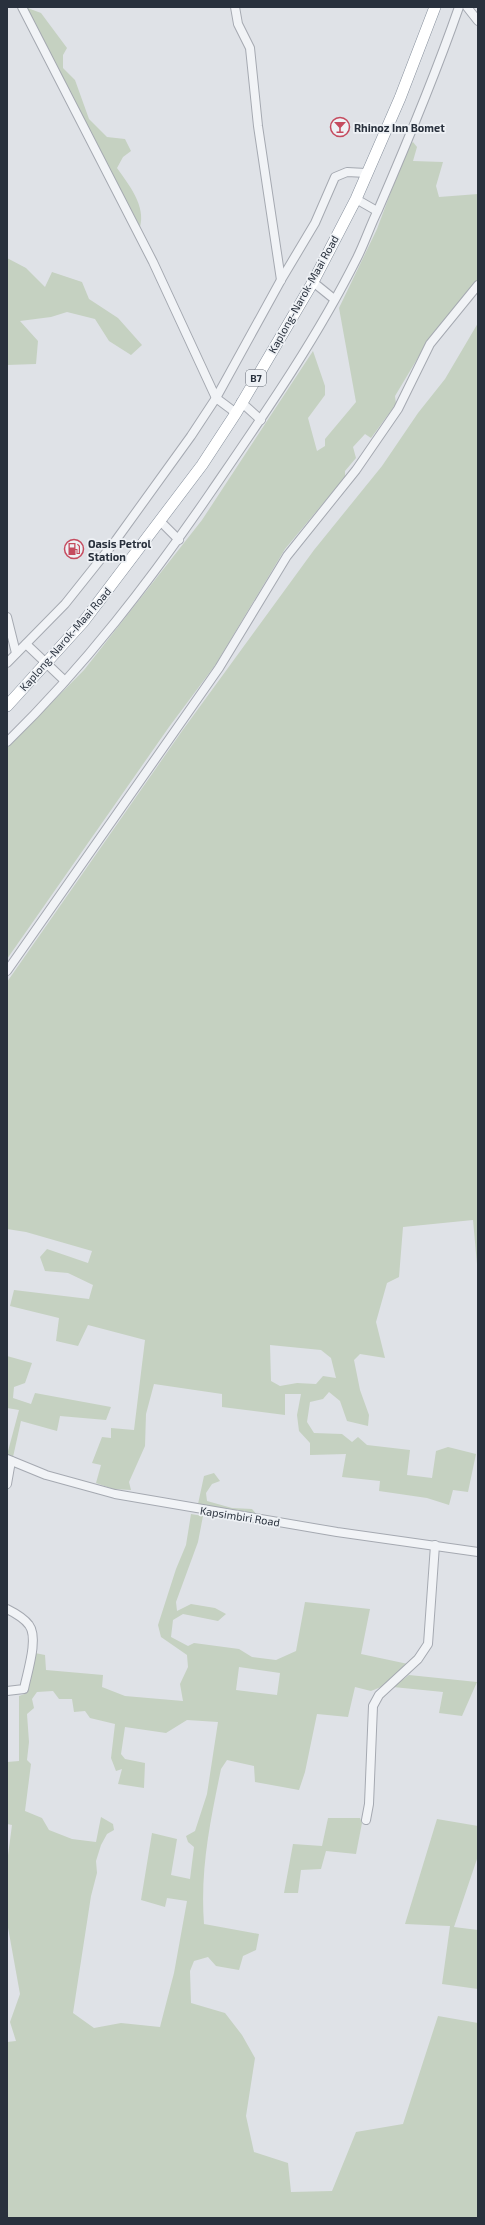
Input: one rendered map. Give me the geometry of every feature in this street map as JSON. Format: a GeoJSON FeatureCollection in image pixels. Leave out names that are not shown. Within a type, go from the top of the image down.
{"type":"FeatureCollection","features":[{"type":"Feature","properties":{"kind":"highway","name":"Kaplong-Narok-Maai Road"},"geometry":{"type":"LineString","coordinates":[[7,706],[84,621],[202,465],[236,413],[241,402],[313,282],[356,199],[400,98],[435,7]]}},
{"type":"Feature","properties":{"kind":"street"},"geometry":{"type":"LineString","coordinates":[[22,7],[150,255],[216,398],[236,413]]}},
{"type":"Feature","properties":{"kind":"street"},"geometry":{"type":"LineString","coordinates":[[234,7],[238,24],[250,48],[258,126],[281,280]]}},
{"type":"Feature","properties":{"kind":"street"},"geometry":{"type":"LineString","coordinates":[[7,742],[65,681],[122,616],[179,540],[261,420],[307,346],[357,258],[435,77],[459,7]]}},
{"type":"Feature","properties":{"kind":"street"},"geometry":{"type":"LineString","coordinates":[[467,7],[478,21]]}},
{"type":"Feature","properties":{"kind":"street"},"geometry":{"type":"LineString","coordinates":[[7,663],[64,604],[116,540],[216,398],[314,223],[335,177],[347,172],[366,174]]}},
{"type":"Feature","properties":{"kind":"street"},"geometry":{"type":"LineString","coordinates":[[356,199],[377,211]]}},
{"type":"Feature","properties":{"kind":"street"},"geometry":{"type":"LineString","coordinates":[[313,282],[334,299]]}},
{"type":"Feature","properties":{"kind":"street"},"geometry":{"type":"LineString","coordinates":[[7,971],[219,668],[287,556],[356,470],[398,409],[430,344],[478,285]]}},
{"type":"Feature","properties":{"kind":"street"},"geometry":{"type":"LineString","coordinates":[[241,402],[261,420]]}},
{"type":"Feature","properties":{"kind":"street"},"geometry":{"type":"LineString","coordinates":[[160,521],[179,540]]}},
{"type":"Feature","properties":{"kind":"street"},"geometry":{"type":"LineString","coordinates":[[7,617],[16,652]]}},
{"type":"Feature","properties":{"kind":"street"},"geometry":{"type":"LineString","coordinates":[[26,644],[65,681]]}},
{"type":"Feature","properties":{"kind":"street"},"geometry":{"type":"LineString","coordinates":[[7,1484],[9,1460]]}},
{"type":"Feature","properties":{"kind":"street","name":"Kapsimbiri Road"},"geometry":{"type":"LineString","coordinates":[[9,1460],[46,1475],[122,1495],[336,1532],[478,1552]]}},
{"type":"Feature","properties":{"kind":"street"},"geometry":{"type":"LineString","coordinates":[[366,1820],[369,1804],[374,1706],[379,1695],[418,1659],[428,1644],[435,1545]]}},
{"type":"Feature","properties":{"kind":"street"},"geometry":{"type":"LineString","coordinates":[[7,1609],[30,1626],[33,1632],[33,1641],[24,1689],[7,1692]]}},
{"type":"Feature","properties":{"kind":"green space"},"geometry":{"type":"Polygon","coordinates":[[[25,7],[41,13],[67,48],[63,55],[63,68],[75,80],[89,119],[107,137],[125,139],[131,151],[123,157],[117,168],[139,204],[141,211],[140,227],[25,7]]]}},
{"type":"Feature","properties":{"kind":"green space"},"geometry":{"type":"Polygon","coordinates":[[[413,142],[417,147],[413,161],[443,162],[436,186],[439,197],[478,194],[478,279],[428,341],[395,396],[396,404],[371,438],[365,434],[353,447],[356,458],[345,471],[345,477],[285,549],[216,664],[169,727],[7,959],[7,748],[84,670],[202,520],[313,351],[325,386],[325,395],[308,418],[317,451],[325,446],[325,439],[356,402],[339,308],[377,229],[408,146],[413,142]]]}},
{"type":"Feature","properties":{"kind":"green space"},"geometry":{"type":"Polygon","coordinates":[[[7,258],[26,268],[45,287],[52,272],[82,282],[89,299],[118,318],[142,345],[131,355],[109,341],[95,319],[67,312],[51,317],[20,321],[38,341],[36,364],[7,365],[7,258]]]}},
{"type":"Feature","properties":{"kind":"green space"},"geometry":{"type":"Polygon","coordinates":[[[478,323],[478,1275],[473,1220],[403,1227],[399,1277],[387,1283],[376,1322],[385,1358],[360,1354],[354,1360],[360,1390],[369,1415],[368,1426],[347,1421],[340,1401],[329,1392],[323,1399],[310,1402],[307,1422],[314,1433],[342,1434],[352,1442],[358,1437],[367,1445],[410,1450],[407,1475],[432,1478],[436,1451],[448,1447],[476,1454],[468,1492],[453,1490],[449,1505],[427,1498],[379,1491],[380,1481],[342,1477],[346,1454],[310,1455],[310,1443],[299,1431],[297,1415],[301,1394],[285,1394],[285,1415],[222,1407],[222,1394],[154,1384],[146,1414],[145,1446],[129,1482],[131,1490],[113,1489],[96,1483],[101,1465],[92,1463],[102,1437],[111,1438],[111,1428],[134,1430],[145,1340],[88,1325],[78,1346],[56,1341],[59,1318],[10,1306],[14,1290],[89,1299],[93,1285],[68,1273],[45,1271],[40,1257],[47,1249],[88,1263],[92,1251],[26,1232],[7,1229],[7,982],[182,731],[314,550],[382,466],[418,413],[445,379],[478,323]],[[270,1345],[271,1381],[280,1386],[297,1383],[316,1384],[323,1376],[336,1378],[331,1358],[321,1350],[270,1345]]]}},
{"type":"Feature","properties":{"kind":"green space"},"geometry":{"type":"Polygon","coordinates":[[[7,1356],[32,1363],[25,1383],[14,1387],[13,1398],[31,1404],[35,1393],[111,1407],[106,1420],[60,1416],[57,1431],[21,1421],[13,1457],[7,1455],[19,1410],[7,1408],[7,1356]]]}},
{"type":"Feature","properties":{"kind":"green space"},"geometry":{"type":"Polygon","coordinates":[[[214,1473],[220,1481],[212,1484],[206,1493],[207,1501],[232,1508],[252,1509],[257,1515],[198,1504],[204,1476],[214,1473]]]}},
{"type":"Feature","properties":{"kind":"green space"},"geometry":{"type":"Polygon","coordinates":[[[191,1514],[203,1516],[198,1542],[176,1602],[177,1611],[191,1604],[215,1608],[226,1614],[218,1621],[183,1614],[173,1620],[171,1637],[188,1646],[194,1643],[239,1649],[252,1657],[276,1660],[296,1651],[305,1602],[370,1609],[361,1654],[408,1664],[381,1687],[371,1691],[355,1687],[348,1717],[317,1714],[305,1772],[299,1790],[255,1782],[254,1766],[227,1760],[221,1769],[207,1846],[203,1884],[204,1924],[259,1934],[256,1950],[243,1956],[239,1970],[216,1966],[208,1957],[194,1961],[190,1971],[191,2003],[225,2013],[242,2035],[255,2058],[246,2116],[254,2152],[288,2163],[291,2192],[332,2191],[356,2132],[403,2124],[438,2016],[478,2023],[478,2218],[7,2218],[7,2042],[16,2041],[10,2022],[20,1994],[7,1922],[7,1863],[12,1825],[7,1824],[7,1762],[19,1761],[19,1696],[27,1693],[35,1653],[45,1655],[46,1670],[103,1675],[102,1687],[125,1696],[183,1701],[180,1684],[188,1667],[187,1655],[161,1637],[158,1625],[176,1569],[186,1545],[191,1514]],[[239,1667],[236,1690],[277,1695],[280,1673],[239,1667]],[[53,1691],[37,1692],[32,1699],[34,1708],[27,1714],[29,1742],[27,1760],[31,1764],[25,1811],[42,1818],[49,1830],[72,1839],[96,1842],[101,1817],[113,1824],[114,1830],[107,1834],[101,1845],[96,1861],[97,1873],[91,1896],[73,2013],[94,2028],[121,2023],[160,2027],[174,1973],[187,1901],[167,1898],[165,1907],[141,1900],[152,1833],[177,1839],[171,1875],[190,1879],[194,1847],[188,1842],[186,1836],[195,1831],[207,1794],[218,1722],[187,1720],[166,1733],[125,1727],[121,1754],[125,1759],[145,1763],[144,1788],[118,1784],[122,1769],[116,1771],[111,1758],[115,1724],[90,1718],[85,1711],[74,1712],[72,1699],[59,1699],[53,1691]]]}},
{"type":"Feature","properties":{"kind":"green space"},"geometry":{"type":"Polygon","coordinates":[[[409,1675],[477,1682],[462,1716],[439,1713],[443,1692],[393,1687],[409,1675]]]}},
{"type":"Feature","properties":{"kind":"green space"},"geometry":{"type":"Polygon","coordinates":[[[328,1818],[360,1818],[362,1823],[356,1854],[326,1851],[321,1869],[301,1870],[298,1893],[284,1893],[293,1844],[322,1846],[328,1818]]]}},
{"type":"Feature","properties":{"kind":"green space"},"geometry":{"type":"Polygon","coordinates":[[[437,1819],[478,1826],[478,1856],[454,1927],[478,1930],[478,1989],[442,1984],[450,1926],[405,1924],[437,1819]]]}},
{"type":"Feature","properties":{"kind":"place","name":"Rhinoz Inn Bomet"},"geometry":{"type":"Point","coordinates":[340,127]}},
{"type":"Feature","properties":{"kind":"place","name":"Oasis Petrol Station"},"geometry":{"type":"Point","coordinates":[74,549]}}]}
